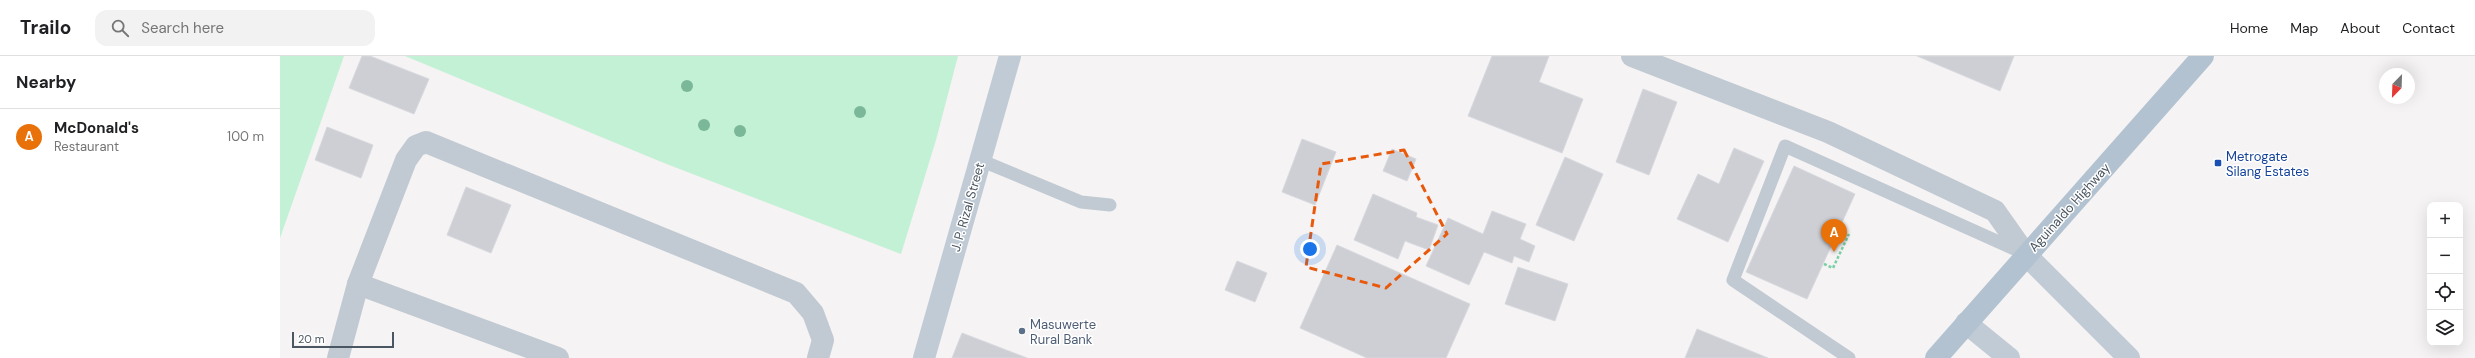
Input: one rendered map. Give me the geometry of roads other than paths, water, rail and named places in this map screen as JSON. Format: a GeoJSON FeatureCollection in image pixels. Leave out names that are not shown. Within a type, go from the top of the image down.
{"type":"FeatureCollection","features":[{"type":"Feature","properties":{"kind":"main road","name":"J. P. Rizal Street"},"geometry":{"type":"LineString","coordinates":[[924,358],[1010,56]]}},
{"type":"Feature","properties":{"kind":"main road","name":"Aguinaldo Highway"},"geometry":{"type":"LineString","coordinates":[[1936,358],[2026,254],[2203,56]]}},
{"type":"Feature","properties":{"kind":"main road"},"geometry":{"type":"LineString","coordinates":[[2026,254],[2129,358]]}},
{"type":"Feature","properties":{"kind":"main road"},"geometry":{"type":"LineString","coordinates":[[1966,324],[2009,358]]}},
{"type":"Feature","properties":{"kind":"street"},"geometry":{"type":"LineString","coordinates":[[1632,56],[1828,132],[1995,211],[2026,254]]}},
{"type":"Feature","properties":{"kind":"street"},"geometry":{"type":"LineString","coordinates":[[338,358],[358,284],[406,160],[416,146],[426,142],[796,293],[813,313],[823,340],[818,358]]}},
{"type":"Feature","properties":{"kind":"street"},"geometry":{"type":"LineString","coordinates":[[358,284],[558,358]]}},
{"type":"Feature","properties":{"kind":"lane"},"geometry":{"type":"LineString","coordinates":[[1849,358],[1733,280],[1785,146],[2026,254]]}},
{"type":"Feature","properties":{"kind":"lane"},"geometry":{"type":"LineString","coordinates":[[980,160],[1081,202],[1110,205]]}},
{"type":"Feature","properties":{"kind":"place","name":"Metrogate Silang Estates"},"geometry":{"type":"Point","coordinates":[2218,163]}},
{"type":"Feature","properties":{"kind":"place","name":"McDonald's"},"geometry":{"type":"Point","coordinates":[1834,252]}},
{"type":"Feature","properties":{"kind":"place","name":"Masuwerte Rural Bank"},"geometry":{"type":"Point","coordinates":[1022,331]}}]}
